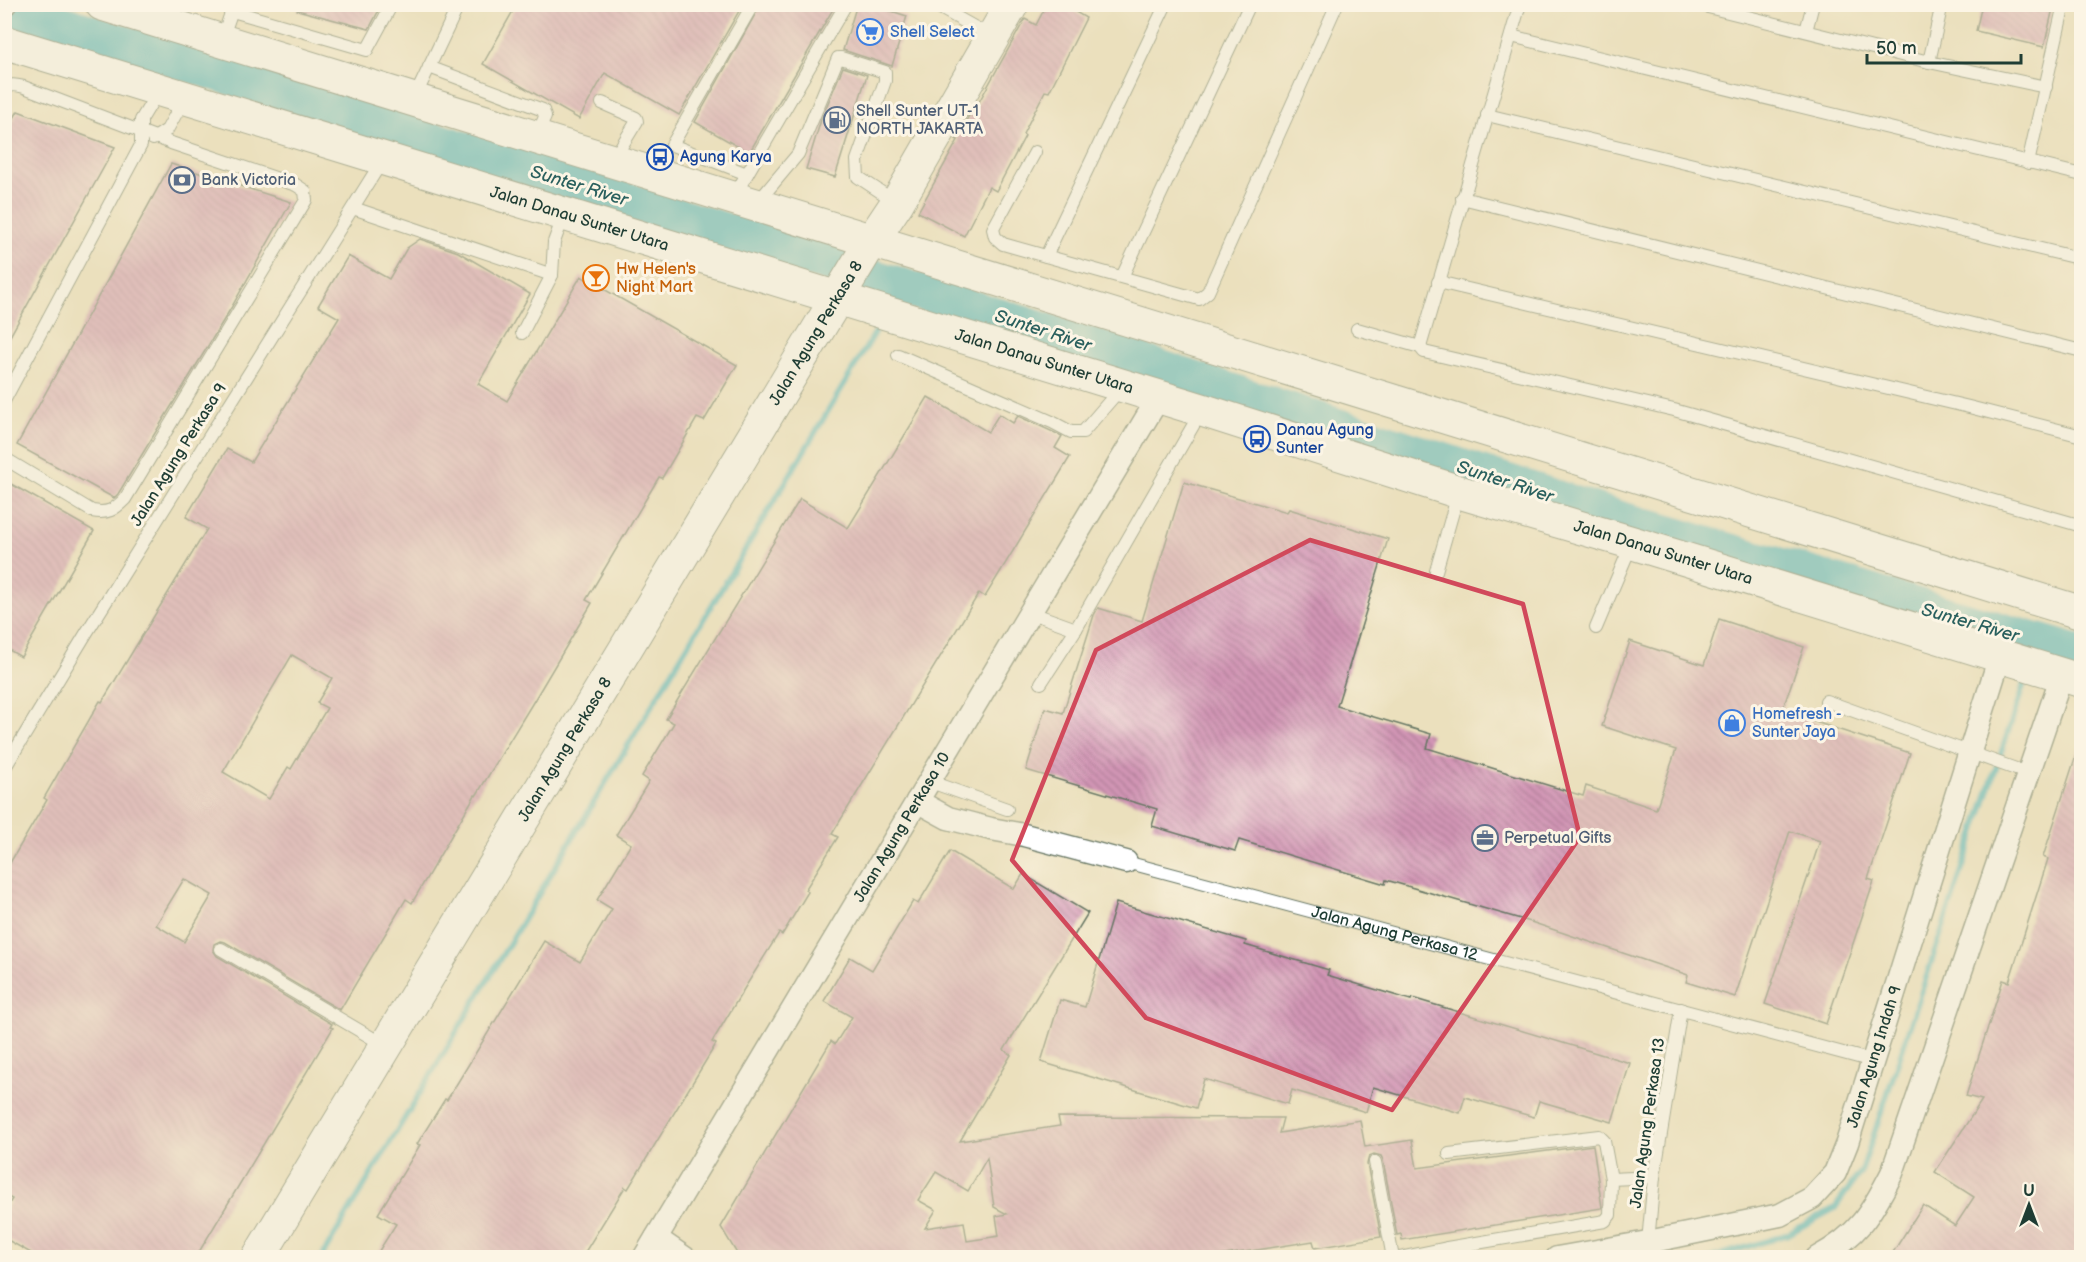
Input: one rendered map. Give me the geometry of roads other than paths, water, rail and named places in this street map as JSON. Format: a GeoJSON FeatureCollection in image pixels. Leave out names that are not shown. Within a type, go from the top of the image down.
{"type":"FeatureCollection","features":[{"type":"Feature","properties":{"kind":"main road"},"geometry":{"type":"LineString","coordinates":[[102,4],[152,12],[221,41],[613,161],[745,193],[868,247],[2082,613]]}},
{"type":"Feature","properties":{"kind":"main road","name":"Jalan Agung Perkasa 8"},"geometry":{"type":"LineString","coordinates":[[258,1257],[844,297],[868,247],[897,203],[1012,4]]}},
{"type":"Feature","properties":{"kind":"main road","name":"Jalan Danau Sunter Utara"},"geometry":{"type":"LineString","coordinates":[[4,42],[844,297],[898,317],[1459,492],[2040,668]]}},
{"type":"Feature","properties":{"kind":"street","name":"Jalan Agung Perkasa 10"},"geometry":{"type":"LineString","coordinates":[[644,1257],[1158,397]]}},
{"type":"Feature","properties":{"kind":"street","name":"Jalan Agung Indah 9"},"geometry":{"type":"LineString","coordinates":[[1557,1257],[1648,1242],[1780,1215],[1812,1198],[1835,1173],[1979,754],[2040,668]]}},
{"type":"Feature","properties":{"kind":"street"},"geometry":{"type":"LineString","coordinates":[[1819,1257],[1863,1223],[1874,1208],[1892,1173],[2018,769],[2040,668]]}},
{"type":"Feature","properties":{"kind":"street","name":"Jalan Agung Perkasa 12"},"geometry":{"type":"LineString","coordinates":[[917,801],[948,818],[1126,862]]}},
{"type":"Feature","properties":{"kind":"street"},"geometry":{"type":"LineString","coordinates":[[656,1238],[685,1257]]}},
{"type":"Feature","properties":{"kind":"lane"},"geometry":{"type":"LineString","coordinates":[[221,41],[231,14],[236,12],[367,50],[392,4]]}},
{"type":"Feature","properties":{"kind":"lane"},"geometry":{"type":"LineString","coordinates":[[413,100],[459,4]]}},
{"type":"Feature","properties":{"kind":"lane"},"geometry":{"type":"LineString","coordinates":[[745,193],[672,145],[753,4]]}},
{"type":"Feature","properties":{"kind":"lane"},"geometry":{"type":"LineString","coordinates":[[745,193],[846,4]]}},
{"type":"Feature","properties":{"kind":"lane"},"geometry":{"type":"LineString","coordinates":[[933,4],[993,37]]}},
{"type":"Feature","properties":{"kind":"lane"},"geometry":{"type":"LineString","coordinates":[[1046,256],[1166,4]]}},
{"type":"Feature","properties":{"kind":"lane"},"geometry":{"type":"LineString","coordinates":[[1122,277],[1250,4]]}},
{"type":"Feature","properties":{"kind":"lane"},"geometry":{"type":"LineString","coordinates":[[1035,152],[993,229],[995,237],[1003,244],[1199,299],[1208,292],[1337,4]]}},
{"type":"Feature","properties":{"kind":"lane"},"geometry":{"type":"LineString","coordinates":[[1420,347],[1520,4]]}},
{"type":"Feature","properties":{"kind":"lane"},"geometry":{"type":"LineString","coordinates":[[1696,4],[1929,62],[2046,87]]}},
{"type":"Feature","properties":{"kind":"lane"},"geometry":{"type":"LineString","coordinates":[[1806,31],[1813,4]]}},
{"type":"Feature","properties":{"kind":"lane"},"geometry":{"type":"LineString","coordinates":[[1929,62],[1942,4]]}},
{"type":"Feature","properties":{"kind":"lane"},"geometry":{"type":"LineString","coordinates":[[2028,163],[2064,4]]}},
{"type":"Feature","properties":{"kind":"lane"},"geometry":{"type":"LineString","coordinates":[[1511,36],[2082,176]]}},
{"type":"Feature","properties":{"kind":"lane"},"geometry":{"type":"LineString","coordinates":[[745,193],[798,154],[838,58],[842,58],[885,72],[885,81],[857,160],[856,169],[858,177],[897,203]]}},
{"type":"Feature","properties":{"kind":"lane"},"geometry":{"type":"LineString","coordinates":[[429,67],[543,110],[545,117],[535,138]]}},
{"type":"Feature","properties":{"kind":"lane"},"geometry":{"type":"LineString","coordinates":[[4,90],[14,84],[24,87],[156,137],[296,185],[304,191],[306,200],[125,499],[113,510],[103,513],[92,511],[4,458]]}},
{"type":"Feature","properties":{"kind":"lane"},"geometry":{"type":"LineString","coordinates":[[4,401],[141,145],[141,120],[172,93]]}},
{"type":"Feature","properties":{"kind":"lane"},"geometry":{"type":"LineString","coordinates":[[141,145],[167,130],[172,93]]}},
{"type":"Feature","properties":{"kind":"lane"},"geometry":{"type":"LineString","coordinates":[[603,103],[636,118],[637,121],[613,161]]}},
{"type":"Feature","properties":{"kind":"lane"},"geometry":{"type":"LineString","coordinates":[[1487,115],[2082,259]]}},
{"type":"Feature","properties":{"kind":"lane","name":"Jalan Agung Perkasa 9"},"geometry":{"type":"LineString","coordinates":[[4,769],[383,158]]}},
{"type":"Feature","properties":{"kind":"lane"},"geometry":{"type":"LineString","coordinates":[[1462,198],[2082,351]]}},
{"type":"Feature","properties":{"kind":"lane"},"geometry":{"type":"LineString","coordinates":[[353,208],[552,275]]}},
{"type":"Feature","properties":{"kind":"lane"},"geometry":{"type":"LineString","coordinates":[[522,333],[552,275],[554,242],[565,214]]}},
{"type":"Feature","properties":{"kind":"lane"},"geometry":{"type":"LineString","coordinates":[[1438,282],[2082,435]]}},
{"type":"Feature","properties":{"kind":"lane"},"geometry":{"type":"LineString","coordinates":[[1357,329],[1420,347],[1424,352],[1674,410],[2082,526]]}},
{"type":"Feature","properties":{"kind":"lane"},"geometry":{"type":"LineString","coordinates":[[898,355],[1071,432],[1083,432],[1123,386]]}},
{"type":"Feature","properties":{"kind":"lane"},"geometry":{"type":"LineString","coordinates":[[1041,683],[1076,629],[1202,410]]}},
{"type":"Feature","properties":{"kind":"lane"},"geometry":{"type":"LineString","coordinates":[[1436,571],[1459,492]]}},
{"type":"Feature","properties":{"kind":"lane"},"geometry":{"type":"LineString","coordinates":[[1596,628],[1633,543]]}},
{"type":"Feature","properties":{"kind":"lane"},"geometry":{"type":"LineString","coordinates":[[1029,612],[1076,629]]}},
{"type":"Feature","properties":{"kind":"lane"},"geometry":{"type":"LineString","coordinates":[[1826,701],[2018,769]]}},
{"type":"Feature","properties":{"kind":"lane"},"geometry":{"type":"LineString","coordinates":[[928,782],[1007,809]]}},
{"type":"Feature","properties":{"kind":"lane","name":"Jalan Agung Perkasa 12"},"geometry":{"type":"LineString","coordinates":[[1126,862],[1873,1061]]}},
{"type":"Feature","properties":{"kind":"lane"},"geometry":{"type":"LineString","coordinates":[[221,949],[385,1046]]}},
{"type":"Feature","properties":{"kind":"lane","name":"Jalan Agung Perkasa 13"},"geometry":{"type":"LineString","coordinates":[[1648,1242],[1654,1177],[1682,1009]]}},
{"type":"Feature","properties":{"kind":"lane"},"geometry":{"type":"LineString","coordinates":[[1399,1257],[1448,1252],[1605,1221],[1610,1215],[1611,1179],[1604,1141],[1599,1136],[1449,1154]]}},
{"type":"Feature","properties":{"kind":"lane"},"geometry":{"type":"LineString","coordinates":[[1375,1162],[1394,1257]]}},
{"type":"Feature","properties":{"kind":"lane"},"geometry":{"type":"LineString","coordinates":[[1611,1179],[1654,1177]]}},
{"type":"Feature","properties":{"kind":"waterway","name":"Sunter River"},"geometry":{"type":"LineString","coordinates":[[4,6],[1073,340],[1618,519],[2082,655]]}},
{"type":"Feature","properties":{"kind":"waterway"},"geometry":{"type":"LineString","coordinates":[[892,305],[903,287]]}},
{"type":"Feature","properties":{"kind":"waterway"},"geometry":{"type":"LineString","coordinates":[[321,1258],[882,321]]}},
{"type":"Feature","properties":{"kind":"waterway"},"geometry":{"type":"LineString","coordinates":[[2033,657],[2038,642]]}},
{"type":"Feature","properties":{"kind":"waterway"},"geometry":{"type":"LineString","coordinates":[[1710,1258],[1786,1235],[1835,1208],[1862,1170],[2027,675]]}},
{"type":"Feature","properties":{"kind":"place","name":"Shell Select"},"geometry":{"type":"Point","coordinates":[870,32]}},
{"type":"Feature","properties":{"kind":"place","name":"Shell Sunter UT-1 NORTH JAKARTA"},"geometry":{"type":"Point","coordinates":[837,120]}},
{"type":"Feature","properties":{"kind":"place","name":"Agung Karya"},"geometry":{"type":"Point","coordinates":[660,157]}},
{"type":"Feature","properties":{"kind":"place","name":"Bank Victoria"},"geometry":{"type":"Point","coordinates":[182,180]}},
{"type":"Feature","properties":{"kind":"place","name":"Hw Helen's Night Mart"},"geometry":{"type":"Point","coordinates":[596,278]}},
{"type":"Feature","properties":{"kind":"place","name":"Danau Agung Sunter"},"geometry":{"type":"Point","coordinates":[1257,439]}},
{"type":"Feature","properties":{"kind":"place","name":"Homefresh - Sunter Jaya"},"geometry":{"type":"Point","coordinates":[1732,723]}},
{"type":"Feature","properties":{"kind":"place","name":"Perpetual Gifts"},"geometry":{"type":"Point","coordinates":[1485,838]}}]}
